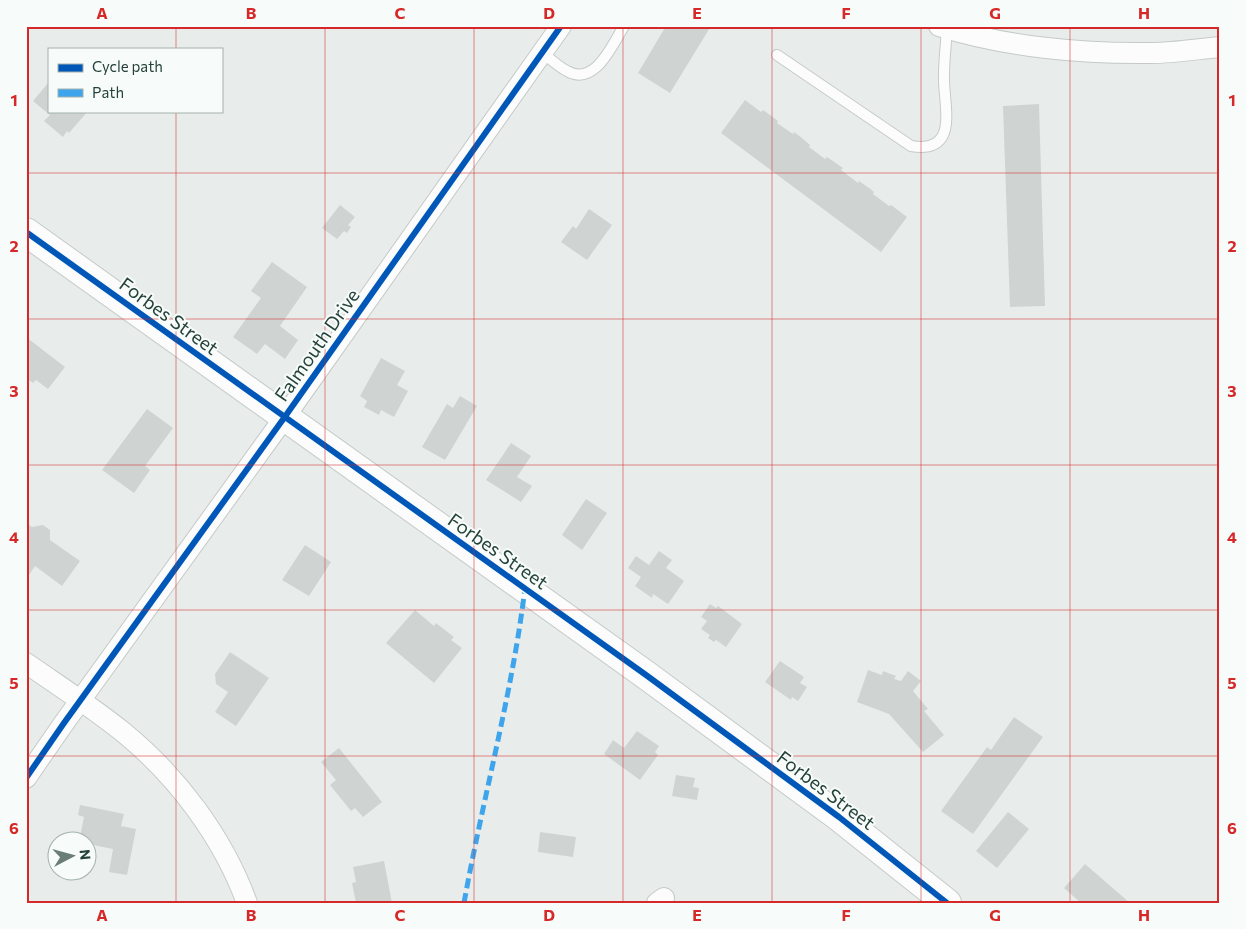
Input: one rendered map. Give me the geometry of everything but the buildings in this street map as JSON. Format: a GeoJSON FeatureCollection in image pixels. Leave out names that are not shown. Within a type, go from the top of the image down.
{"type":"FeatureCollection","features":[{"type":"Feature","properties":{"kind":"street"},"geometry":{"type":"LineString","coordinates":[[943,27],[998,40],[1050,48],[1153,53],[1220,47]]}},
{"type":"Feature","properties":{"kind":"street","name":"Falmouth Drive"},"geometry":{"type":"LineString","coordinates":[[26,778],[80,700],[284,418],[557,28]]}},
{"type":"Feature","properties":{"kind":"street","name":"Forbes Street"},"geometry":{"type":"LineString","coordinates":[[26,232],[670,693],[839,817],[947,903]]}},
{"type":"Feature","properties":{"kind":"street"},"geometry":{"type":"LineString","coordinates":[[26,663],[124,732],[160,767],[187,798],[220,844],[238,877],[247,903]]}},
{"type":"Feature","properties":{"kind":"lane"},"geometry":{"type":"LineString","coordinates":[[542,52],[567,72],[576,75],[587,74],[597,68],[624,26]]}},
{"type":"Feature","properties":{"kind":"lane"},"geometry":{"type":"LineString","coordinates":[[777,55],[911,146],[922,148],[933,146],[942,138],[946,128],[943,27]]}},
{"type":"Feature","properties":{"kind":"marked path"},"geometry":{"type":"LineString","coordinates":[[464,903],[513,667],[525,588]]}},
{"type":"Feature","properties":{"kind":"cycle path"},"geometry":{"type":"LineString","coordinates":[[26,778],[284,418],[561,26]]}},
{"type":"Feature","properties":{"kind":"cycle path"},"geometry":{"type":"LineString","coordinates":[[26,232],[646,675],[839,817],[947,903]]}}]}
